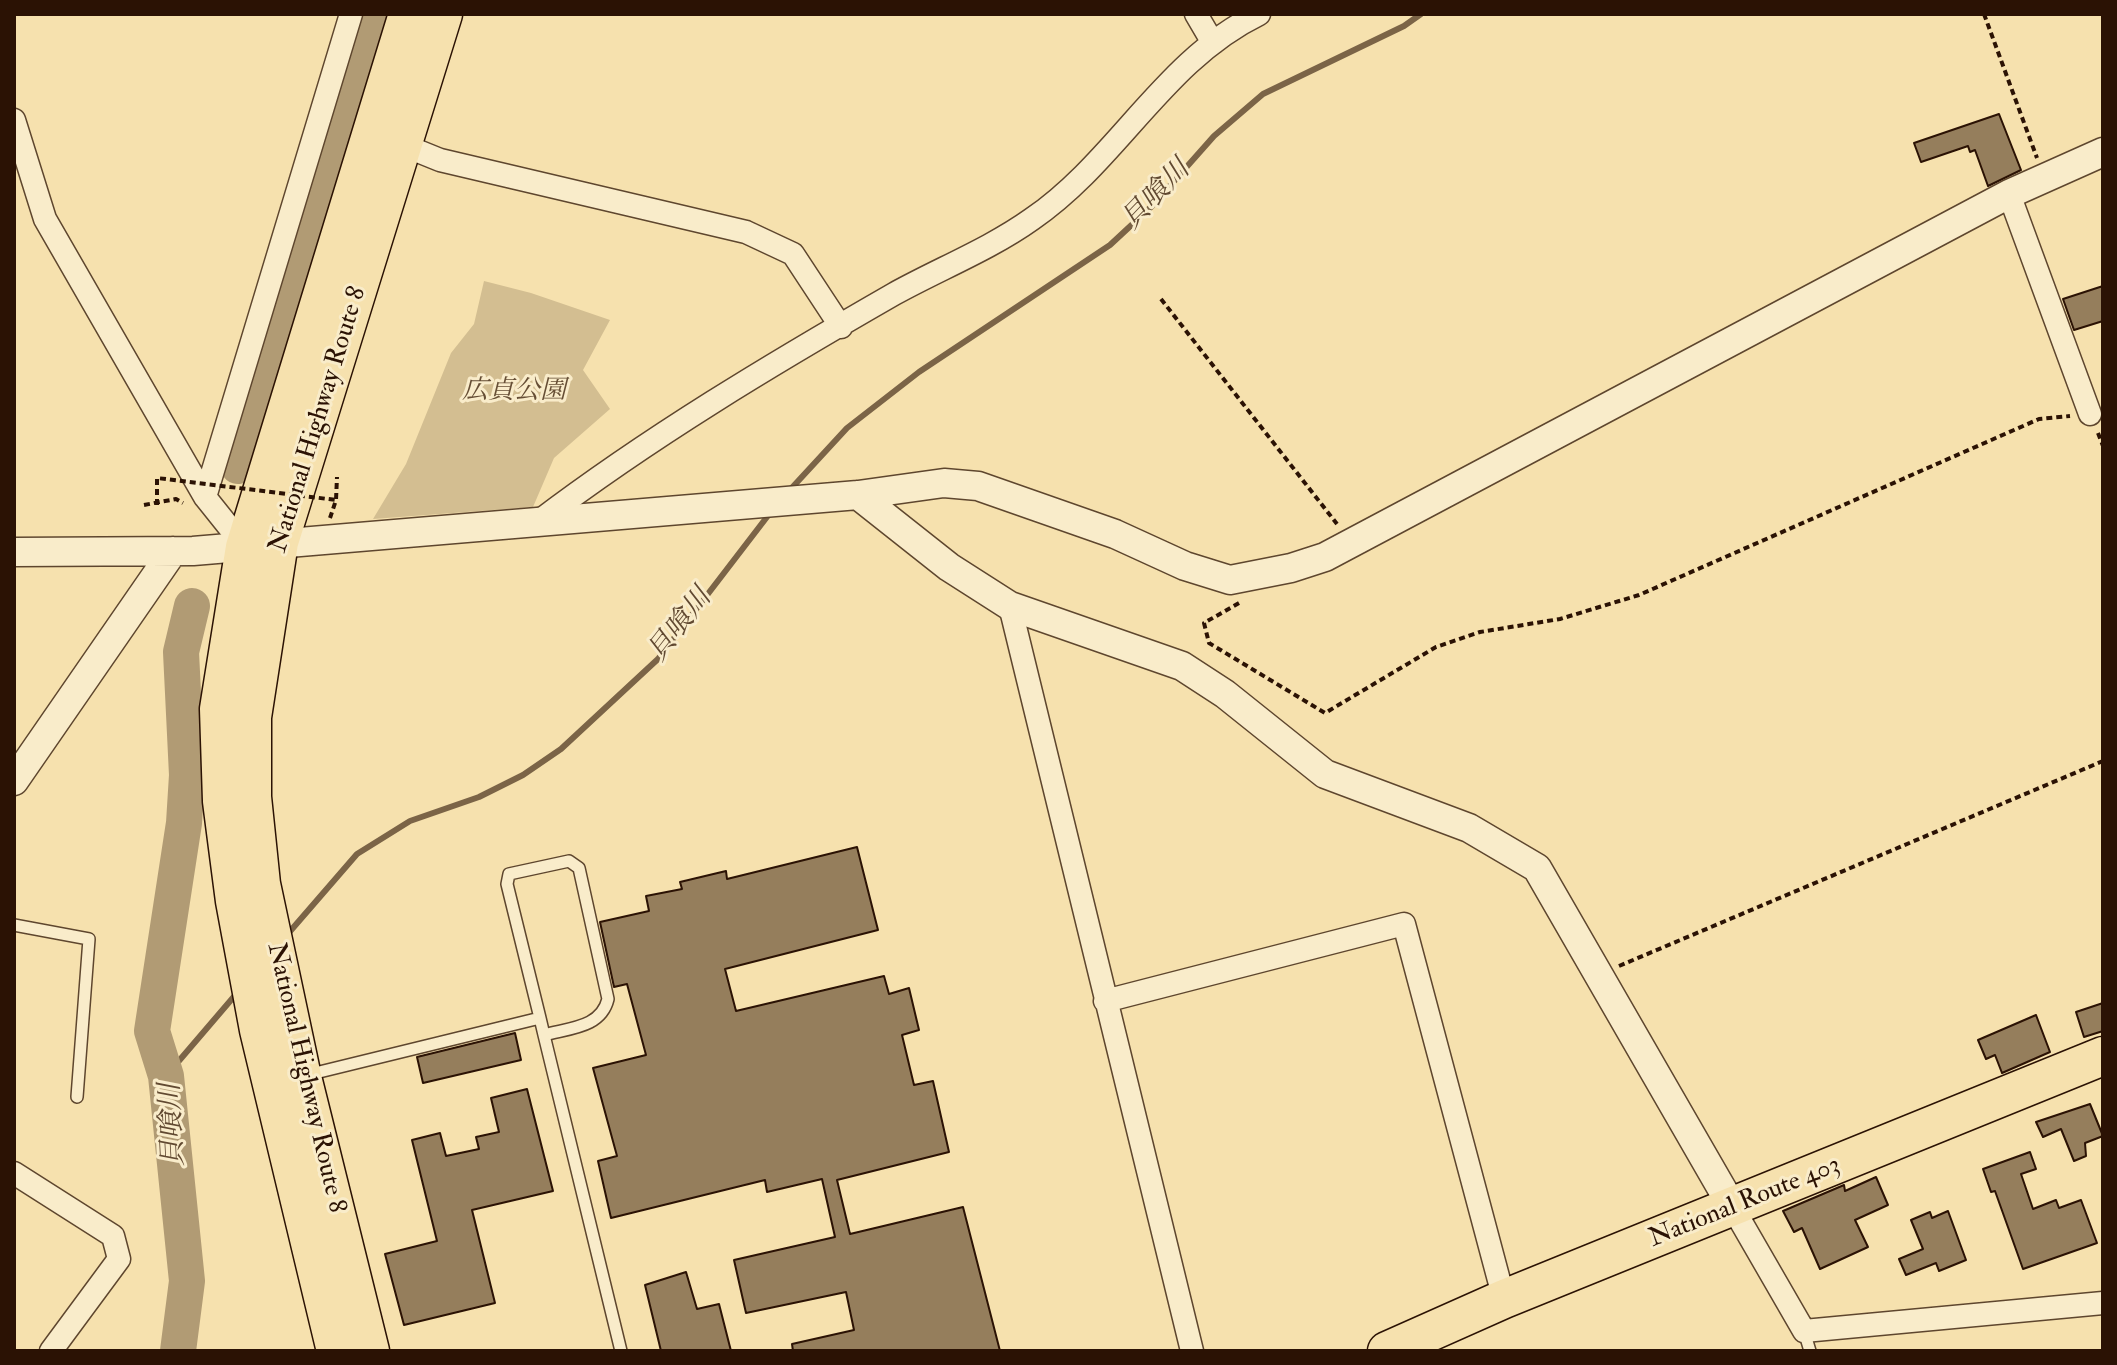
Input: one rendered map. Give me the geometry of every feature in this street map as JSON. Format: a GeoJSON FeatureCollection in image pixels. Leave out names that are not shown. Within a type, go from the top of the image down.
{"type":"FeatureCollection","features":[{"type":"Feature","properties":{"kind":"highway","name":"National Highway Route 8"},"geometry":{"type":"LineString","coordinates":[[336,1351],[248,892],[252,717],[262,545],[408,14]]}},
{"type":"Feature","properties":{"kind":"highway","name":"National Highway Route 8"},"geometry":{"type":"LineString","coordinates":[[262,545],[403,145],[443,14]]}},
{"type":"Feature","properties":{"kind":"highway","name":"National Highway Route 8"},"geometry":{"type":"LineString","coordinates":[[274,1021],[302,1077],[370,1351]]}},
{"type":"Feature","properties":{"kind":"highway","name":"National Route 403"},"geometry":{"type":"LineString","coordinates":[[1401,1348],[1504,1299],[2103,1056]]}},
{"type":"Feature","properties":{"kind":"street"},"geometry":{"type":"LineString","coordinates":[[205,497],[351,14]]}},
{"type":"Feature","properties":{"kind":"street"},"geometry":{"type":"LineString","coordinates":[[1196,14],[1213,43]]}},
{"type":"Feature","properties":{"kind":"street"},"geometry":{"type":"LineString","coordinates":[[538,522],[619,461],[841,327],[1031,221],[1066,193],[1190,60],[1259,14]]}},
{"type":"Feature","properties":{"kind":"street"},"geometry":{"type":"LineString","coordinates":[[14,120],[45,219],[205,497],[262,545]]}},
{"type":"Feature","properties":{"kind":"street"},"geometry":{"type":"LineString","coordinates":[[403,145],[440,160],[746,232],[793,254],[841,327]]}},
{"type":"Feature","properties":{"kind":"street"},"geometry":{"type":"LineString","coordinates":[[14,552],[173,551],[262,545],[702,509],[944,483],[978,486],[1115,534],[1200,571],[1230,580],[1254,576],[1291,568],[1352,543],[1476,474],[2009,194],[2103,152]]}},
{"type":"Feature","properties":{"kind":"street"},"geometry":{"type":"LineString","coordinates":[[2009,194],[2090,414]]}},
{"type":"Feature","properties":{"kind":"street"},"geometry":{"type":"LineString","coordinates":[[854,495],[949,567],[1010,606],[1182,666],[1225,694],[1325,774],[1469,828],[1537,868],[1807,1341],[2103,1303]]}},
{"type":"Feature","properties":{"kind":"street"},"geometry":{"type":"LineString","coordinates":[[14,781],[173,551]]}},
{"type":"Feature","properties":{"kind":"street"},"geometry":{"type":"LineString","coordinates":[[1010,606],[1192,1351]]}},
{"type":"Feature","properties":{"kind":"street"},"geometry":{"type":"LineString","coordinates":[[1105,1001],[1404,924],[1504,1299]]}},
{"type":"Feature","properties":{"kind":"street"},"geometry":{"type":"LineString","coordinates":[[14,1173],[113,1236],[119,1259],[51,1351]]}},
{"type":"Feature","properties":{"kind":"lane"},"geometry":{"type":"LineString","coordinates":[[544,1035],[594,1022],[605,1012],[608,999],[579,868],[569,861],[509,874],[507,884],[621,1351]]}},
{"type":"Feature","properties":{"kind":"lane"},"geometry":{"type":"LineString","coordinates":[[14,925],[89,939],[77,1097]]}},
{"type":"Feature","properties":{"kind":"lane"},"geometry":{"type":"LineString","coordinates":[[302,1077],[540,1018]]}},
{"type":"Feature","properties":{"kind":"path"},"geometry":{"type":"LineString","coordinates":[[1984,14],[2044,176]]}},
{"type":"Feature","properties":{"kind":"path"},"geometry":{"type":"LineString","coordinates":[[1161,299],[1352,543]]}},
{"type":"Feature","properties":{"kind":"path"},"geometry":{"type":"LineString","coordinates":[[1254,576],[1249,597],[1204,623],[1209,643],[1325,713],[1436,647],[1480,632],[1560,619],[1639,595],[2039,419],[2090,414]]}},
{"type":"Feature","properties":{"kind":"path"},"geometry":{"type":"LineString","coordinates":[[332,514],[337,477]]}},
{"type":"Feature","properties":{"kind":"path"},"geometry":{"type":"LineString","coordinates":[[157,505],[157,478],[336,500]]}},
{"type":"Feature","properties":{"kind":"path"},"geometry":{"type":"LineString","coordinates":[[144,505],[176,499]]}},
{"type":"Feature","properties":{"kind":"path"},"geometry":{"type":"LineString","coordinates":[[1600,975],[2103,761]]}},
{"type":"Feature","properties":{"kind":"green space","name":"広貞公園"},"geometry":{"type":"Polygon","coordinates":[[[484,281],[531,293],[610,320],[583,370],[610,409],[554,458],[533,507],[373,519],[406,464],[451,353],[474,324],[484,281]]]}},
{"type":"Feature","properties":{"kind":"building"},"geometry":{"type":"Polygon","coordinates":[[[1999,114],[2021,170],[1988,186],[1975,150],[1970,152],[1968,146],[1921,162],[1914,143],[1999,114]]]}},
{"type":"Feature","properties":{"kind":"building"},"geometry":{"type":"Polygon","coordinates":[[[2103,286],[2103,321],[2074,330],[2063,299],[2103,286]]]}},
{"type":"Feature","properties":{"kind":"building"},"geometry":{"type":"Polygon","coordinates":[[[857,847],[878,930],[725,969],[736,1011],[884,976],[889,994],[909,988],[919,1030],[902,1035],[914,1085],[933,1081],[949,1152],[837,1180],[850,1234],[963,1207],[1000,1351],[793,1351],[792,1344],[854,1330],[846,1292],[746,1313],[734,1260],[835,1237],[822,1179],[767,1192],[765,1180],[611,1218],[598,1161],[617,1156],[593,1068],[646,1055],[627,984],[614,987],[600,922],[649,911],[646,896],[682,889],[680,882],[726,871],[727,879],[857,847]]]}},
{"type":"Feature","properties":{"kind":"building"},"geometry":{"type":"Polygon","coordinates":[[[2103,1003],[2103,1031],[2084,1037],[2076,1012],[2103,1003]]]}},
{"type":"Feature","properties":{"kind":"building"},"geometry":{"type":"Polygon","coordinates":[[[2036,1015],[2050,1052],[2002,1073],[1995,1055],[1986,1059],[1978,1040],[2036,1015]]]}},
{"type":"Feature","properties":{"kind":"building"},"geometry":{"type":"Polygon","coordinates":[[[515,1033],[521,1060],[423,1083],[417,1057],[515,1033]]]}},
{"type":"Feature","properties":{"kind":"building"},"geometry":{"type":"Polygon","coordinates":[[[527,1089],[553,1191],[472,1210],[495,1303],[404,1325],[385,1254],[437,1241],[412,1140],[440,1133],[446,1156],[479,1149],[476,1137],[499,1132],[491,1098],[527,1089]]]}},
{"type":"Feature","properties":{"kind":"building"},"geometry":{"type":"Polygon","coordinates":[[[2090,1104],[2103,1136],[2085,1143],[2086,1156],[2074,1161],[2061,1129],[2043,1137],[2036,1122],[2090,1104]]]}},
{"type":"Feature","properties":{"kind":"building"},"geometry":{"type":"Polygon","coordinates":[[[2030,1152],[2036,1169],[2021,1174],[2033,1209],[2056,1200],[2059,1208],[2081,1200],[2097,1243],[2023,1269],[1995,1191],[1991,1192],[1983,1169],[2030,1152]]]}},
{"type":"Feature","properties":{"kind":"building"},"geometry":{"type":"Polygon","coordinates":[[[1876,1177],[1888,1205],[1855,1220],[1868,1247],[1820,1269],[1802,1228],[1794,1232],[1783,1211],[1844,1185],[1845,1191],[1876,1177]]]}},
{"type":"Feature","properties":{"kind":"building"},"geometry":{"type":"Polygon","coordinates":[[[1948,1211],[1966,1260],[1939,1271],[1936,1263],[1906,1275],[1899,1259],[1923,1249],[1911,1220],[1930,1212],[1932,1218],[1948,1211]]]}},
{"type":"Feature","properties":{"kind":"building"},"geometry":{"type":"Polygon","coordinates":[[[686,1272],[697,1309],[719,1304],[731,1351],[661,1351],[645,1285],[686,1272]]]}},
{"type":"Feature","properties":{"kind":"waterway"},"geometry":{"type":"LineString","coordinates":[[238,466],[376,14]]}},
{"type":"Feature","properties":{"kind":"waterway","name":"貝喰川"},"geometry":{"type":"LineString","coordinates":[[788,492],[847,428],[919,372],[1110,245],[1152,206],[1214,136],[1263,94],[1404,26],[1421,14]]}},
{"type":"Feature","properties":{"kind":"waterway","name":"貝喰川"},"geometry":{"type":"LineString","coordinates":[[286,936],[357,854],[410,821],[479,797],[523,775],[561,749],[658,659],[770,513]]}},
{"type":"Feature","properties":{"kind":"waterway"},"geometry":{"type":"LineString","coordinates":[[178,1351],[187,1281],[166,1076],[152,1031],[184,823],[187,775],[181,652],[192,606]]}},
{"type":"Feature","properties":{"kind":"waterway","name":"貝喰川"},"geometry":{"type":"LineString","coordinates":[[166,1076],[237,993]]}}]}
